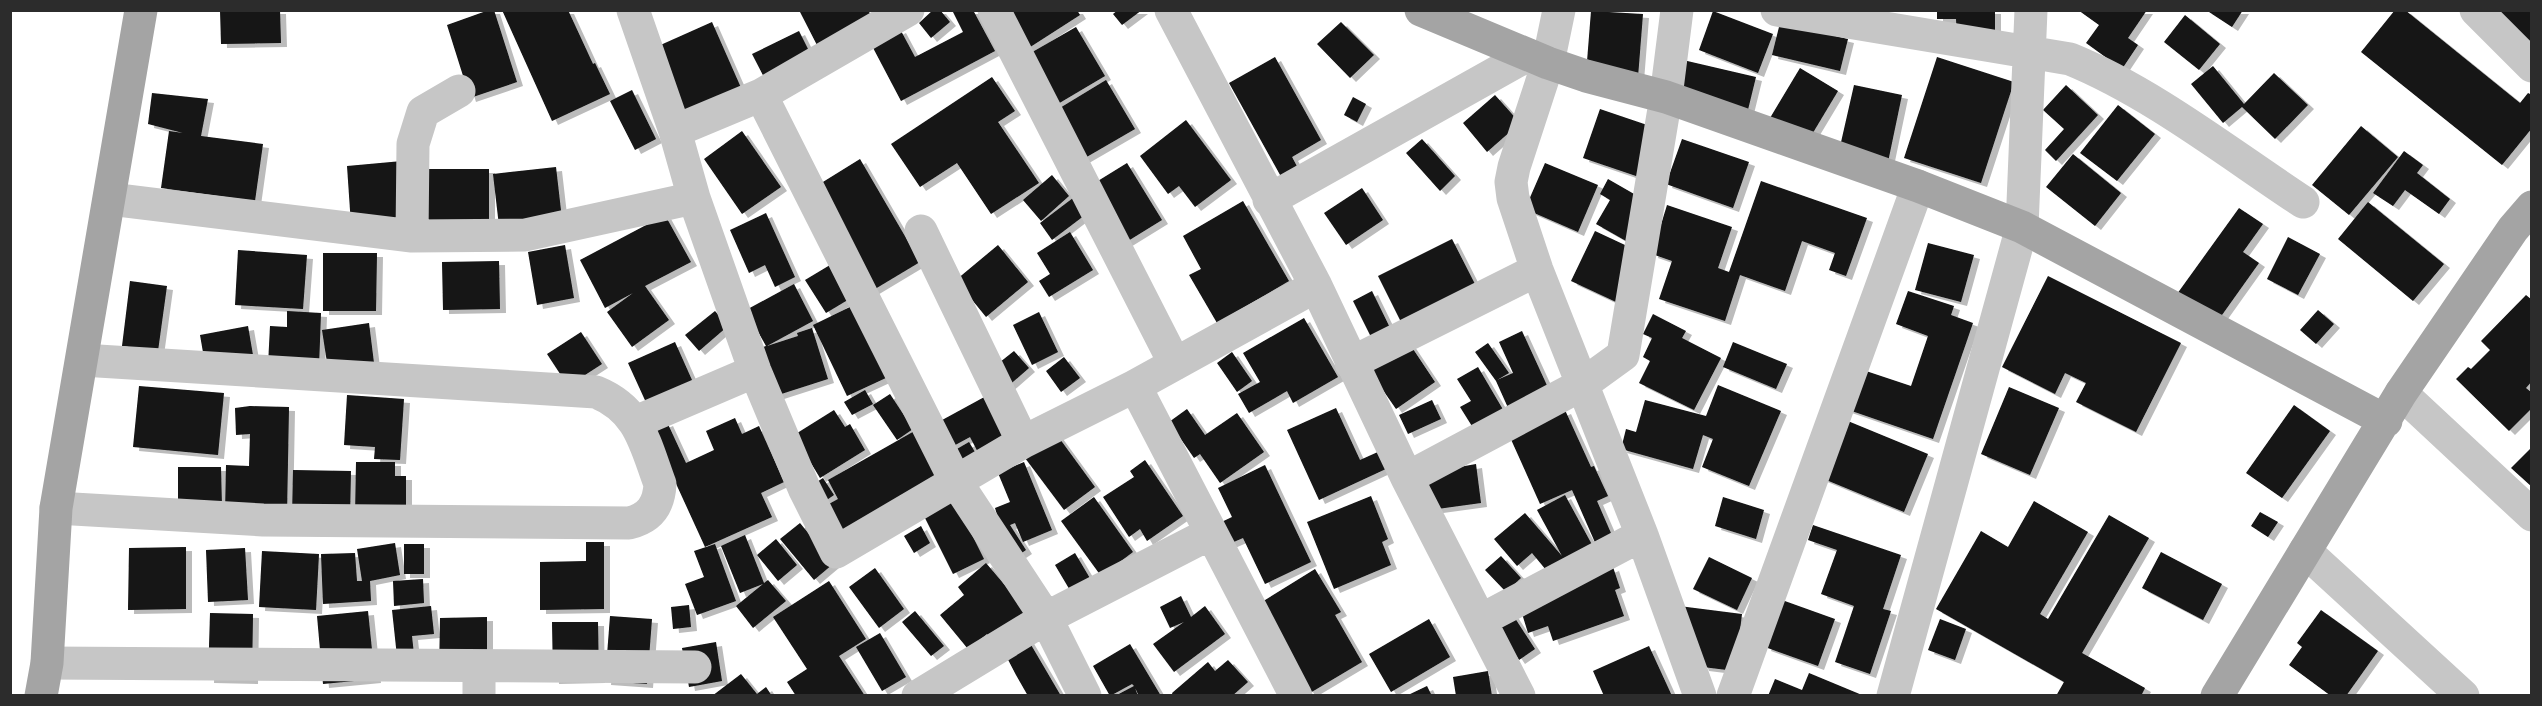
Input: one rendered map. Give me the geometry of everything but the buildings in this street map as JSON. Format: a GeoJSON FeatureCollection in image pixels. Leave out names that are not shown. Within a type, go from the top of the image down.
{"type":"FeatureCollection","features":[{"type":"Feature","properties":{"kind":"main road"},"geometry":{"type":"LineString","coordinates":[[41,696],[47,663],[56,508],[141,10]]}},
{"type":"Feature","properties":{"kind":"main road"},"geometry":{"type":"LineString","coordinates":[[1421,10],[1467,20],[1538,59],[1586,76],[1666,97],[1918,186],[2022,226],[2393,407]]}},
{"type":"Feature","properties":{"kind":"main road"},"geometry":{"type":"LineString","coordinates":[[2217,696],[2393,407],[2513,229],[2532,207]]}},
{"type":"Feature","properties":{"kind":"street"},"geometry":{"type":"LineString","coordinates":[[633,10],[675,131],[694,198],[755,371],[804,488],[837,552],[955,480],[1023,442],[1135,386],[1316,286]]}},
{"type":"Feature","properties":{"kind":"street"},"geometry":{"type":"LineString","coordinates":[[675,131],[761,95],[908,10]]}},
{"type":"Feature","properties":{"kind":"street"},"geometry":{"type":"LineString","coordinates":[[994,10],[1174,364]]}},
{"type":"Feature","properties":{"kind":"street"},"geometry":{"type":"LineString","coordinates":[[1171,10],[1316,286],[1407,478],[1519,696]]}},
{"type":"Feature","properties":{"kind":"street"},"geometry":{"type":"LineString","coordinates":[[1559,10],[1538,59],[1511,182],[1513,198],[1537,270],[1642,535],[1700,696]]}},
{"type":"Feature","properties":{"kind":"street"},"geometry":{"type":"LineString","coordinates":[[1407,478],[1583,384],[1623,355],[1666,97],[1677,10]]}},
{"type":"Feature","properties":{"kind":"street"},"geometry":{"type":"LineString","coordinates":[[1777,10],[2070,59],[2103,72],[2135,90],[2303,202]]}},
{"type":"Feature","properties":{"kind":"street"},"geometry":{"type":"LineString","coordinates":[[1893,696],[2022,226],[2031,10]]}},
{"type":"Feature","properties":{"kind":"street"},"geometry":{"type":"LineString","coordinates":[[2476,10],[2532,66]]}},
{"type":"Feature","properties":{"kind":"street"},"geometry":{"type":"LineString","coordinates":[[1269,200],[1538,59]]}},
{"type":"Feature","properties":{"kind":"street"},"geometry":{"type":"LineString","coordinates":[[412,236],[412,144],[423,112],[459,91]]}},
{"type":"Feature","properties":{"kind":"street"},"geometry":{"type":"LineString","coordinates":[[761,95],[955,480],[1046,618],[1086,696]]}},
{"type":"Feature","properties":{"kind":"street"},"geometry":{"type":"LineString","coordinates":[[1733,696],[1918,186]]}},
{"type":"Feature","properties":{"kind":"street"},"geometry":{"type":"LineString","coordinates":[[110,199],[412,236],[525,235],[694,198]]}},
{"type":"Feature","properties":{"kind":"street"},"geometry":{"type":"LineString","coordinates":[[921,231],[1023,442]]}},
{"type":"Feature","properties":{"kind":"street"},"geometry":{"type":"LineString","coordinates":[[1351,363],[1537,270]]}},
{"type":"Feature","properties":{"kind":"street"},"geometry":{"type":"LineString","coordinates":[[56,508],[263,520],[629,523],[647,516],[658,502],[660,494],[660,484],[636,422],[611,398],[585,390],[82,360]]}},
{"type":"Feature","properties":{"kind":"street"},"geometry":{"type":"LineString","coordinates":[[636,422],[755,371]]}},
{"type":"Feature","properties":{"kind":"street"},"geometry":{"type":"LineString","coordinates":[[1135,386],[1296,696]]}},
{"type":"Feature","properties":{"kind":"street"},"geometry":{"type":"LineString","coordinates":[[2393,407],[2532,515]]}},
{"type":"Feature","properties":{"kind":"street"},"geometry":{"type":"LineString","coordinates":[[918,696],[1046,618],[1211,533]]}},
{"type":"Feature","properties":{"kind":"street"},"geometry":{"type":"LineString","coordinates":[[1481,620],[1642,535]]}},
{"type":"Feature","properties":{"kind":"street"},"geometry":{"type":"LineString","coordinates":[[2305,551],[2463,696]]}},
{"type":"Feature","properties":{"kind":"street"},"geometry":{"type":"LineString","coordinates":[[47,663],[479,681],[695,667]]}}]}
